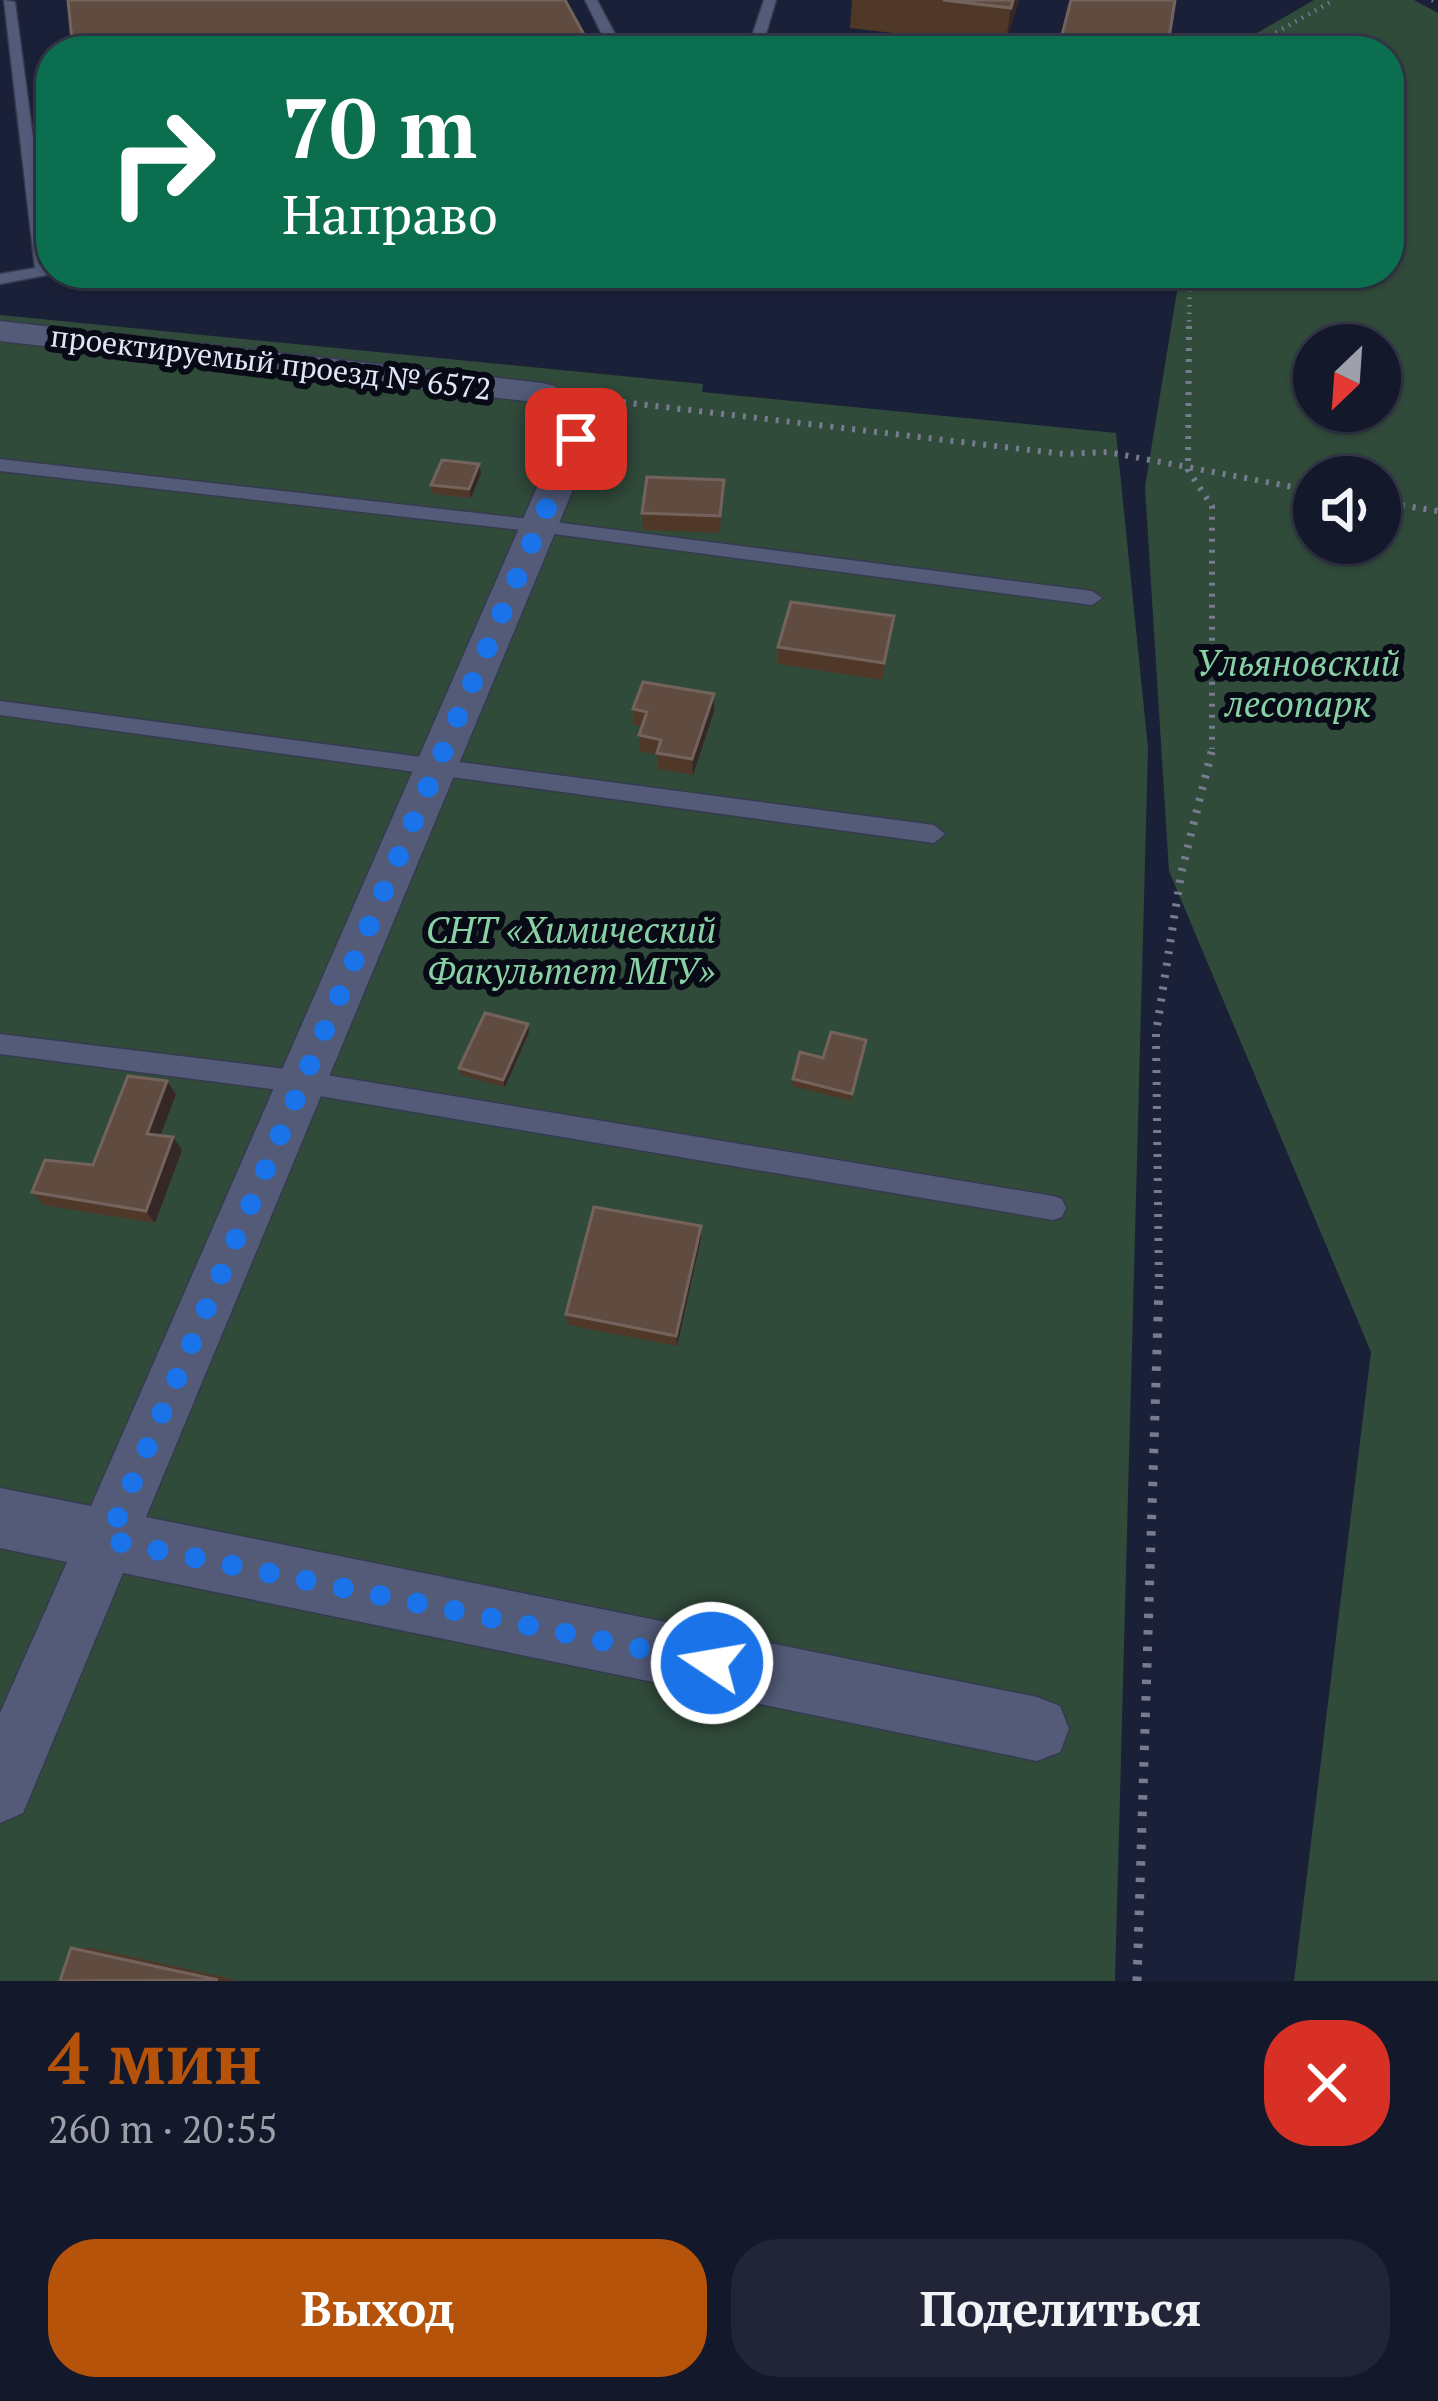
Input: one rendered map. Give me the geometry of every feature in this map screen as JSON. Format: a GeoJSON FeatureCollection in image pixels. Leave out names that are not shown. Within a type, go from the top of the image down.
{"type":"FeatureCollection","features":[{"type":"Feature","properties":{"kind":"street","name":"проектируемый проезд № 6572"},"geometry":{"type":"LineString","coordinates":[[0,331],[543,393]]}},
{"type":"Feature","properties":{"kind":"street"},"geometry":{"type":"LineString","coordinates":[[0,1790],[576,439]]}},
{"type":"Feature","properties":{"kind":"street"},"geometry":{"type":"LineString","coordinates":[[0,1518],[1037,1729]]}},
{"type":"Feature","properties":{"kind":"lane"},"geometry":{"type":"LineString","coordinates":[[591,0],[609,36]]}},
{"type":"Feature","properties":{"kind":"lane"},"geometry":{"type":"LineString","coordinates":[[759,36],[770,0]]}},
{"type":"Feature","properties":{"kind":"lane"},"geometry":{"type":"LineString","coordinates":[[9,2],[36,193]]}},
{"type":"Feature","properties":{"kind":"lane"},"geometry":{"type":"LineString","coordinates":[[0,279],[36,273]]}},
{"type":"Feature","properties":{"kind":"lane"},"geometry":{"type":"LineString","coordinates":[[0,464],[539,526],[1092,598]]}},
{"type":"Feature","properties":{"kind":"lane"},"geometry":{"type":"LineString","coordinates":[[0,708],[934,834]]}},
{"type":"Feature","properties":{"kind":"lane"},"geometry":{"type":"LineString","coordinates":[[0,1044],[302,1082],[1053,1208]]}},
{"type":"Feature","properties":{"kind":"path"},"geometry":{"type":"LineString","coordinates":[[1270,36],[1334,0]]}},
{"type":"Feature","properties":{"kind":"path"},"geometry":{"type":"LineString","coordinates":[[1136,1981],[1160,1244],[1156,1033],[1180,874],[1215,736],[1212,506],[1188,470],[1190,288]]}},
{"type":"Feature","properties":{"kind":"path"},"geometry":{"type":"LineString","coordinates":[[543,393],[1064,454],[1108,452],[1293,488]]}},
{"type":"Feature","properties":{"kind":"path"},"geometry":{"type":"LineString","coordinates":[[1401,505],[1438,511]]}},
{"type":"Feature","properties":{"kind":"green space","name":"Ульяновский лесопарк"},"geometry":{"type":"Polygon","coordinates":[[[1314,0],[1414,0],[1438,13],[1438,1981],[1294,1981],[1371,1352],[1169,871],[1145,487],[1178,288],[1404,288],[1404,36],[1252,36],[1314,0]]]}},
{"type":"Feature","properties":{"kind":"green space","name":"СНТ «Химический Факультет МГУ»"},"geometry":{"type":"Polygon","coordinates":[[[0,315],[703,384],[702,392],[1116,433],[1148,748],[1115,1981],[0,1981],[0,315]]]}},
{"type":"Feature","properties":{"kind":"building"},"geometry":{"type":"Polygon","coordinates":[[[68,0],[565,0],[585,36],[72,36],[68,0]]]}},
{"type":"Feature","properties":{"kind":"building"},"geometry":{"type":"Polygon","coordinates":[[[943,0],[1013,0],[1011,8],[943,0]]]}},
{"type":"Feature","properties":{"kind":"building"},"geometry":{"type":"Polygon","coordinates":[[[1071,0],[1175,0],[1169,36],[1062,36],[1071,0]]]}},
{"type":"Feature","properties":{"kind":"building"},"geometry":{"type":"Polygon","coordinates":[[[442,460],[479,464],[469,489],[431,485],[442,460]]]}},
{"type":"Feature","properties":{"kind":"building"},"geometry":{"type":"Polygon","coordinates":[[[647,477],[724,480],[720,516],[642,513],[647,477]]]}},
{"type":"Feature","properties":{"kind":"building"},"geometry":{"type":"Polygon","coordinates":[[[791,602],[894,616],[884,663],[778,647],[791,602]]]}},
{"type":"Feature","properties":{"kind":"building"},"geometry":{"type":"Polygon","coordinates":[[[643,682],[714,694],[692,759],[657,753],[661,740],[639,735],[647,712],[633,709],[643,682]]]}},
{"type":"Feature","properties":{"kind":"building"},"geometry":{"type":"Polygon","coordinates":[[[485,1013],[528,1024],[503,1080],[459,1068],[485,1013]]]}},
{"type":"Feature","properties":{"kind":"building"},"geometry":{"type":"Polygon","coordinates":[[[831,1032],[866,1040],[852,1094],[793,1079],[800,1052],[823,1058],[831,1032]]]}},
{"type":"Feature","properties":{"kind":"building"},"geometry":{"type":"Polygon","coordinates":[[[128,1076],[167,1081],[147,1134],[173,1137],[146,1211],[32,1192],[45,1160],[93,1165],[128,1076]]]}},
{"type":"Feature","properties":{"kind":"building"},"geometry":{"type":"Polygon","coordinates":[[[594,1207],[701,1226],[676,1336],[566,1314],[594,1207]]]}},
{"type":"Feature","properties":{"kind":"building"},"geometry":{"type":"Polygon","coordinates":[[[71,1948],[218,1980],[60,1981],[71,1948]]]}},
{"type":"Feature","properties":{"kind":"route"},"geometry":{"type":"LineString","coordinates":[[576,439],[108,1540],[712,1663]]}}]}
